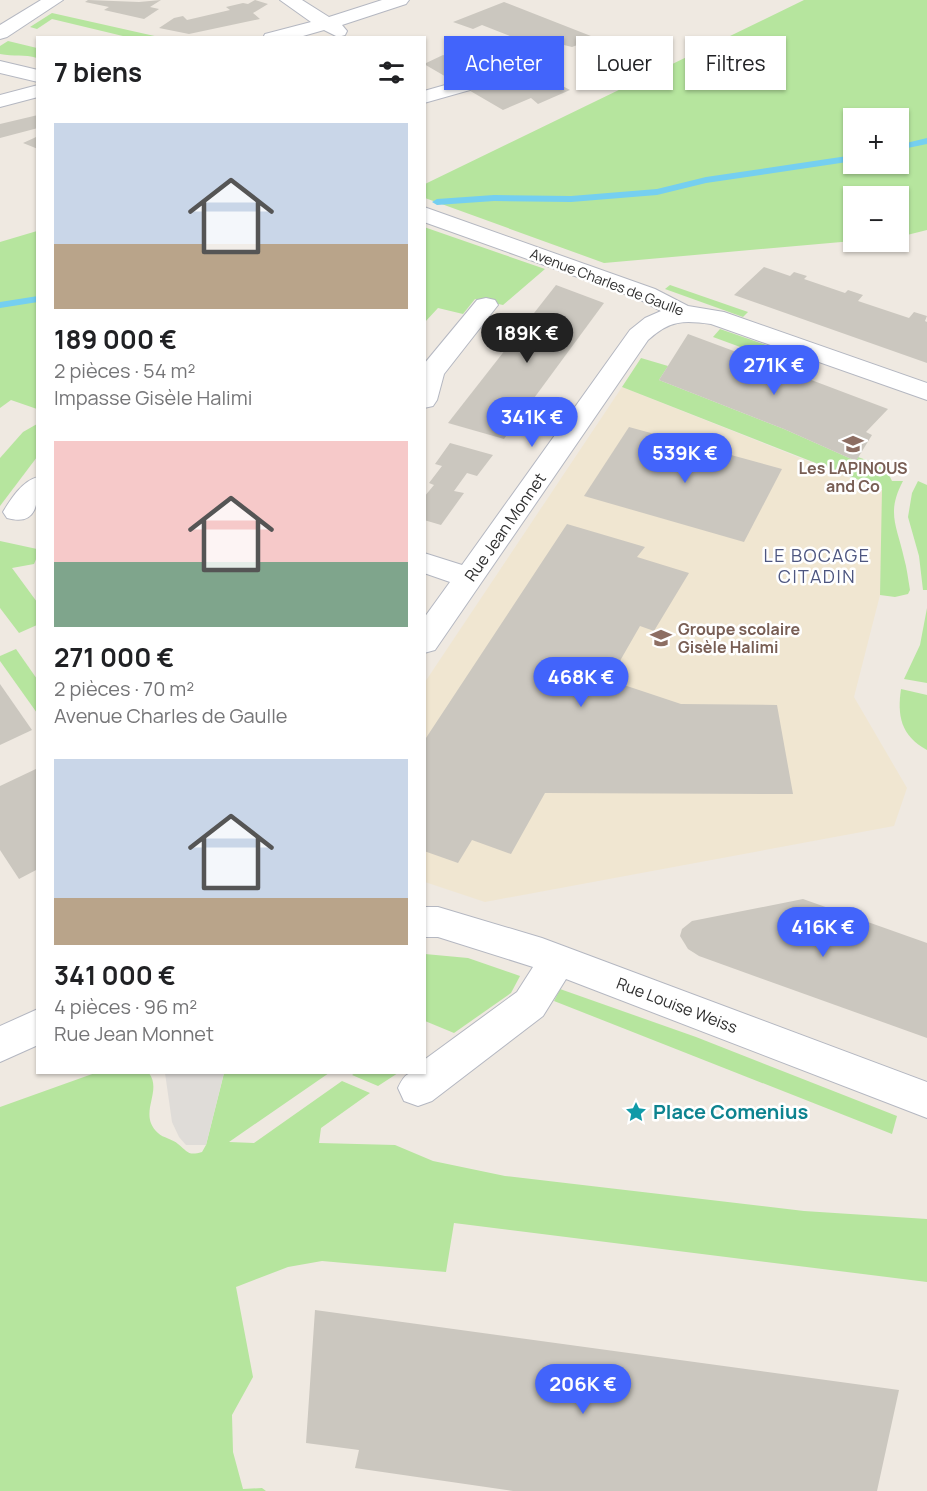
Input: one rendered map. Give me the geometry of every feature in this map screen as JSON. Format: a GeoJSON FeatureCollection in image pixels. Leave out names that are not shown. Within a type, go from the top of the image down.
{"type":"FeatureCollection","features":[{"type":"Feature","properties":{"kind":"street"},"geometry":{"type":"LineString","coordinates":[[0,17],[29,0]]}},
{"type":"Feature","properties":{"kind":"street"},"geometry":{"type":"LineString","coordinates":[[0,33],[54,0]]}},
{"type":"Feature","properties":{"kind":"street"},"geometry":{"type":"LineString","coordinates":[[289,0],[344,36]]}},
{"type":"Feature","properties":{"kind":"street"},"geometry":{"type":"LineString","coordinates":[[280,36],[327,24],[400,0]]}},
{"type":"Feature","properties":{"kind":"street"},"geometry":{"type":"LineString","coordinates":[[0,67],[36,75]]}},
{"type":"Feature","properties":{"kind":"street"},"geometry":{"type":"LineString","coordinates":[[427,93],[444,90]]}},
{"type":"Feature","properties":{"kind":"street"},"geometry":{"type":"LineString","coordinates":[[0,101],[36,92]]}},
{"type":"Feature","properties":{"kind":"street","name":"Avenue Charles de Gaulle"},"geometry":{"type":"LineString","coordinates":[[426,215],[647,294],[682,313],[698,314],[727,321],[927,392]]}},
{"type":"Feature","properties":{"kind":"street"},"geometry":{"type":"LineString","coordinates":[[426,392],[431,372],[486,305]]}},
{"type":"Feature","properties":{"kind":"street","name":"Rue Jean Monnet"},"geometry":{"type":"LineString","coordinates":[[426,639],[639,335],[663,318],[682,313]]}},
{"type":"Feature","properties":{"kind":"street"},"geometry":{"type":"LineString","coordinates":[[17,512],[36,488]]}},
{"type":"Feature","properties":{"kind":"street"},"geometry":{"type":"LineString","coordinates":[[426,564],[470,578]]}},
{"type":"Feature","properties":{"kind":"street","name":"Rue Louise Weiss"},"geometry":{"type":"LineString","coordinates":[[426,922],[438,922],[558,960],[927,1100]]}},
{"type":"Feature","properties":{"kind":"street"},"geometry":{"type":"LineString","coordinates":[[418,1088],[530,1004],[558,960]]}},
{"type":"Feature","properties":{"kind":"street"},"geometry":{"type":"LineString","coordinates":[[0,1045],[36,1027]]}},
{"type":"Feature","properties":{"kind":"shaded area","name":"Groupe scolaire Gisèle Halimi"},"geometry":{"type":"Polygon","coordinates":[[[622,387],[883,491],[880,595],[854,697],[907,788],[894,826],[485,902],[426,882],[426,681],[622,387]]]}},
{"type":"Feature","properties":{"kind":"shaded area"},"geometry":{"type":"Polygon","coordinates":[[[165,1074],[224,1074],[206,1145],[186,1145],[179,1137],[172,1122],[165,1074]]]}},
{"type":"Feature","properties":{"kind":"green space"},"geometry":{"type":"Polygon","coordinates":[[[804,0],[927,0],[927,230],[909,234],[909,186],[843,186],[843,242],[604,263],[426,198],[426,184],[619,90],[673,90],[673,64],[685,58],[685,90],[786,90],[786,36],[730,36],[804,0]]]}},
{"type":"Feature","properties":{"kind":"green space"},"geometry":{"type":"Polygon","coordinates":[[[52,13],[155,36],[123,36],[52,19],[37,29],[30,27],[52,13]]]}},
{"type":"Feature","properties":{"kind":"green space"},"geometry":{"type":"Polygon","coordinates":[[[8,41],[36,48],[36,58],[0,54],[0,46],[8,41]]]}},
{"type":"Feature","properties":{"kind":"green space"},"geometry":{"type":"Polygon","coordinates":[[[426,228],[545,269],[503,305],[475,299],[463,314],[438,308],[426,321],[426,228]]]}},
{"type":"Feature","properties":{"kind":"green space"},"geometry":{"type":"Polygon","coordinates":[[[36,231],[36,409],[11,400],[0,408],[0,242],[36,231]]]}},
{"type":"Feature","properties":{"kind":"green space"},"geometry":{"type":"Polygon","coordinates":[[[670,285],[748,312],[743,317],[665,289],[670,285]]]}},
{"type":"Feature","properties":{"kind":"green space"},"geometry":{"type":"Polygon","coordinates":[[[720,329],[778,349],[770,358],[713,337],[720,329]]]}},
{"type":"Feature","properties":{"kind":"green space"},"geometry":{"type":"Polygon","coordinates":[[[641,358],[668,366],[659,380],[784,429],[856,461],[858,457],[888,468],[892,472],[890,477],[892,481],[903,481],[895,502],[894,520],[905,562],[910,590],[908,594],[895,597],[880,595],[882,489],[622,387],[641,358]]]}},
{"type":"Feature","properties":{"kind":"green space"},"geometry":{"type":"Polygon","coordinates":[[[36,425],[36,458],[0,506],[0,458],[23,432],[36,425]]]}},
{"type":"Feature","properties":{"kind":"green space"},"geometry":{"type":"Polygon","coordinates":[[[918,481],[927,485],[927,590],[923,590],[919,556],[908,517],[912,493],[918,481]]]}},
{"type":"Feature","properties":{"kind":"green space"},"geometry":{"type":"Polygon","coordinates":[[[0,541],[36,549],[34,564],[12,568],[36,601],[36,625],[19,633],[0,608],[0,541]]]}},
{"type":"Feature","properties":{"kind":"green space"},"geometry":{"type":"Polygon","coordinates":[[[927,608],[927,683],[904,679],[920,645],[927,608]]]}},
{"type":"Feature","properties":{"kind":"green space"},"geometry":{"type":"Polygon","coordinates":[[[16,649],[36,678],[36,712],[0,661],[0,656],[16,649]]]}},
{"type":"Feature","properties":{"kind":"green space"},"geometry":{"type":"Polygon","coordinates":[[[901,689],[927,695],[927,750],[906,732],[900,708],[901,689]]]}},
{"type":"Feature","properties":{"kind":"green space"},"geometry":{"type":"Polygon","coordinates":[[[426,954],[468,958],[520,976],[511,993],[454,1033],[426,1021],[426,954]]]}},
{"type":"Feature","properties":{"kind":"green space"},"geometry":{"type":"Polygon","coordinates":[[[560,989],[696,1037],[897,1116],[892,1134],[554,1001],[560,989]]]}},
{"type":"Feature","properties":{"kind":"green space"},"geometry":{"type":"Polygon","coordinates":[[[92,1074],[150,1074],[153,1080],[150,1111],[152,1126],[160,1135],[176,1142],[186,1151],[197,1153],[202,1152],[206,1145],[224,1074],[328,1074],[229,1142],[254,1143],[342,1081],[370,1093],[321,1128],[319,1143],[395,1145],[433,1161],[505,1176],[804,1211],[927,1219],[927,1282],[454,1223],[446,1272],[322,1261],[288,1267],[236,1287],[253,1377],[232,1415],[233,1452],[243,1489],[262,1488],[266,1491],[0,1491],[0,1107],[92,1074]]]}},
{"type":"Feature","properties":{"kind":"green space"},"geometry":{"type":"Polygon","coordinates":[[[354,1074],[396,1074],[378,1086],[352,1075],[354,1074]]]}},
{"type":"Feature","properties":{"kind":"building"},"geometry":{"type":"Polygon","coordinates":[[[88,0],[139,2],[161,0],[150,7],[159,9],[144,19],[104,10],[109,7],[85,2],[88,0]]]}},
{"type":"Feature","properties":{"kind":"building"},"geometry":{"type":"Polygon","coordinates":[[[255,0],[268,4],[253,13],[260,19],[189,34],[159,28],[174,18],[183,16],[187,20],[230,10],[226,7],[248,4],[255,0]]]}},
{"type":"Feature","properties":{"kind":"building"},"geometry":{"type":"Polygon","coordinates":[[[504,2],[591,36],[576,36],[576,46],[572,47],[564,45],[564,36],[510,36],[482,25],[473,29],[453,22],[504,2]]]}},
{"type":"Feature","properties":{"kind":"building"},"geometry":{"type":"Polygon","coordinates":[[[443,55],[444,76],[426,65],[426,63],[443,55]]]}},
{"type":"Feature","properties":{"kind":"building"},"geometry":{"type":"Polygon","coordinates":[[[564,87],[570,90],[538,104],[531,98],[503,110],[469,90],[564,90],[564,87]]]}},
{"type":"Feature","properties":{"kind":"building"},"geometry":{"type":"Polygon","coordinates":[[[36,115],[36,129],[0,138],[0,124],[36,115]]]}},
{"type":"Feature","properties":{"kind":"building"},"geometry":{"type":"Polygon","coordinates":[[[36,137],[36,148],[23,143],[36,137]]]}},
{"type":"Feature","properties":{"kind":"building"},"geometry":{"type":"Polygon","coordinates":[[[764,267],[790,276],[794,272],[807,276],[804,279],[845,293],[848,290],[863,295],[858,301],[909,318],[914,312],[927,316],[925,321],[927,322],[927,363],[734,295],[764,267]]]}},
{"type":"Feature","properties":{"kind":"building"},"geometry":{"type":"Polygon","coordinates":[[[556,285],[604,303],[504,439],[448,423],[556,285]]]}},
{"type":"Feature","properties":{"kind":"building"},"geometry":{"type":"Polygon","coordinates":[[[688,334],[785,370],[780,375],[799,383],[806,378],[888,409],[866,432],[872,435],[856,461],[784,429],[659,380],[688,334]]]}},
{"type":"Feature","properties":{"kind":"building"},"geometry":{"type":"Polygon","coordinates":[[[629,427],[782,469],[744,542],[584,496],[629,427]]]}},
{"type":"Feature","properties":{"kind":"building"},"geometry":{"type":"Polygon","coordinates":[[[450,443],[493,455],[477,476],[467,473],[454,491],[464,493],[441,525],[426,521],[426,495],[434,485],[429,483],[442,466],[435,464],[450,443]]]}},
{"type":"Feature","properties":{"kind":"building"},"geometry":{"type":"Polygon","coordinates":[[[567,524],[645,547],[637,557],[689,573],[654,631],[640,626],[609,680],[681,704],[777,705],[793,794],[545,793],[511,854],[472,840],[458,863],[426,852],[426,738],[567,524]]]}},
{"type":"Feature","properties":{"kind":"building"},"geometry":{"type":"Polygon","coordinates":[[[0,684],[32,730],[0,745],[0,684]]]}},
{"type":"Feature","properties":{"kind":"building"},"geometry":{"type":"Polygon","coordinates":[[[36,769],[36,870],[19,879],[0,850],[0,786],[36,769]]]}},
{"type":"Feature","properties":{"kind":"building"},"geometry":{"type":"Polygon","coordinates":[[[803,899],[927,943],[927,1038],[699,956],[688,949],[680,936],[682,929],[692,921],[803,899]]]}},
{"type":"Feature","properties":{"kind":"building"},"geometry":{"type":"Polygon","coordinates":[[[315,1310],[899,1390],[877,1491],[513,1491],[355,1468],[359,1450],[306,1443],[315,1310]]]}},
{"type":"Feature","properties":{"kind":"waterway"},"geometry":{"type":"LineString","coordinates":[[909,145],[927,141]]}},
{"type":"Feature","properties":{"kind":"waterway"},"geometry":{"type":"LineString","coordinates":[[437,202],[494,198],[571,199],[657,192],[706,180],[843,160]]}},
{"type":"Feature","properties":{"kind":"waterway"},"geometry":{"type":"LineString","coordinates":[[0,305],[36,299]]}},
{"type":"Feature","properties":{"kind":"place","name":"Les LAPINOUS and Co"},"geometry":{"type":"Point","coordinates":[853,444]}},
{"type":"Feature","properties":{"kind":"place","name":"Groupe scolaire Gisèle Halimi"},"geometry":{"type":"Point","coordinates":[661,638]}},
{"type":"Feature","properties":{"kind":"place","name":"Place Comenius"},"geometry":{"type":"Point","coordinates":[636,1112]}},
{"type":"Feature","properties":{"kind":"district","name":"LE BOCAGE CITADIN"},"geometry":{"type":"Point","coordinates":[817,566]}}]}
